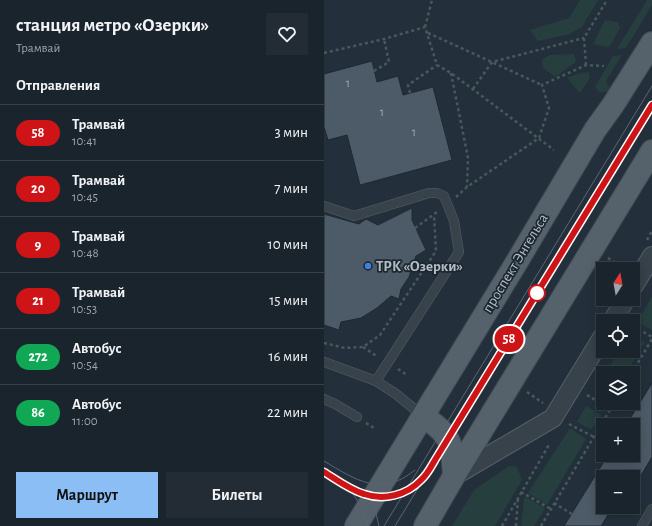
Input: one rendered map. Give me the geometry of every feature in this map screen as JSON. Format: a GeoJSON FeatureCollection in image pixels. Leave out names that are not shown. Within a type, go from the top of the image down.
{"type":"FeatureCollection","features":[{"type":"Feature","properties":{"kind":"main road","name":"проспект Энгельса"},"geometry":{"type":"LineString","coordinates":[[356,526],[591,137],[652,43]]}},
{"type":"Feature","properties":{"kind":"main road"},"geometry":{"type":"LineString","coordinates":[[425,526],[652,151]]}},
{"type":"Feature","properties":{"kind":"main road"},"geometry":{"type":"LineString","coordinates":[[423,416],[442,430],[448,439],[452,450],[454,476]]}},
{"type":"Feature","properties":{"kind":"street"},"geometry":{"type":"LineString","coordinates":[[640,276],[652,256]]}},
{"type":"Feature","properties":{"kind":"street"},"geometry":{"type":"LineString","coordinates":[[454,476],[553,418],[596,347]]}},
{"type":"Feature","properties":{"kind":"lane"},"geometry":{"type":"LineString","coordinates":[[324,206],[354,216],[429,193],[437,193],[444,196],[454,221],[459,252],[376,381]]}},
{"type":"Feature","properties":{"kind":"lane"},"geometry":{"type":"LineString","coordinates":[[324,362],[376,381],[396,394],[423,416]]}},
{"type":"Feature","properties":{"kind":"lane"},"geometry":{"type":"LineString","coordinates":[[324,399],[356,417]]}},
{"type":"Feature","properties":{"kind":"lane"},"geometry":{"type":"LineString","coordinates":[[642,526],[652,509]]}},
{"type":"Feature","properties":{"kind":"path"},"geometry":{"type":"LineString","coordinates":[[432,0],[425,27],[437,65],[451,73],[554,150]]}},
{"type":"Feature","properties":{"kind":"path"},"geometry":{"type":"LineString","coordinates":[[586,65],[584,38],[607,0]]}},
{"type":"Feature","properties":{"kind":"path"},"geometry":{"type":"LineString","coordinates":[[324,53],[384,39],[425,27]]}},
{"type":"Feature","properties":{"kind":"path"},"geometry":{"type":"LineString","coordinates":[[415,228],[468,188],[539,138],[549,108],[542,85],[428,33]]}},
{"type":"Feature","properties":{"kind":"path"},"geometry":{"type":"LineString","coordinates":[[473,89],[492,62],[584,38]]}},
{"type":"Feature","properties":{"kind":"path"},"geometry":{"type":"LineString","coordinates":[[374,71],[389,62],[384,39]]}},
{"type":"Feature","properties":{"kind":"path"},"geometry":{"type":"LineString","coordinates":[[410,93],[408,85],[437,65]]}},
{"type":"Feature","properties":{"kind":"path"},"geometry":{"type":"LineString","coordinates":[[542,85],[586,65],[604,66]]}},
{"type":"Feature","properties":{"kind":"path"},"geometry":{"type":"LineString","coordinates":[[451,73],[468,158],[468,188]]}},
{"type":"Feature","properties":{"kind":"path"},"geometry":{"type":"LineString","coordinates":[[324,343],[345,348],[363,346],[380,335],[436,251],[434,215]]}},
{"type":"Feature","properties":{"kind":"path"},"geometry":{"type":"LineString","coordinates":[[606,256],[615,262]]}},
{"type":"Feature","properties":{"kind":"path"},"geometry":{"type":"LineString","coordinates":[[637,366],[651,344],[652,338],[640,330]]}},
{"type":"Feature","properties":{"kind":"path"},"geometry":{"type":"LineString","coordinates":[[525,391],[545,405]]}},
{"type":"Feature","properties":{"kind":"path"},"geometry":{"type":"LineString","coordinates":[[587,395],[596,400]]}},
{"type":"Feature","properties":{"kind":"path"},"geometry":{"type":"LineString","coordinates":[[541,526],[609,410]]}},
{"type":"Feature","properties":{"kind":"path"},"geometry":{"type":"LineString","coordinates":[[570,424],[594,437]]}},
{"type":"Feature","properties":{"kind":"path"},"geometry":{"type":"LineString","coordinates":[[502,526],[550,443]]}},
{"type":"Feature","properties":{"kind":"path"},"geometry":{"type":"LineString","coordinates":[[521,492],[551,509]]}},
{"type":"Feature","properties":{"kind":"path"},"geometry":{"type":"LineString","coordinates":[[516,526],[518,497]]}},
{"type":"Feature","properties":{"kind":"path"},"geometry":{"type":"LineString","coordinates":[[554,503],[572,514]]}},
{"type":"Feature","properties":{"kind":"green space"},"geometry":{"type":"Polygon","coordinates":[[[580,0],[598,0],[582,27],[570,34],[538,41],[530,30],[569,18],[580,0]]]}},
{"type":"Feature","properties":{"kind":"green space"},"geometry":{"type":"Polygon","coordinates":[[[647,0],[652,0],[652,5],[626,48],[617,49],[647,0]]]}},
{"type":"Feature","properties":{"kind":"green space"},"geometry":{"type":"Polygon","coordinates":[[[605,20],[618,22],[620,28],[610,46],[606,47],[593,44],[605,20]]]}},
{"type":"Feature","properties":{"kind":"green space"},"geometry":{"type":"Polygon","coordinates":[[[574,54],[576,62],[555,77],[543,68],[542,60],[549,55],[574,54]]]}},
{"type":"Feature","properties":{"kind":"green space"},"geometry":{"type":"Polygon","coordinates":[[[622,55],[606,81],[611,90],[600,93],[595,87],[613,56],[622,55]]]}},
{"type":"Feature","properties":{"kind":"green space"},"geometry":{"type":"Polygon","coordinates":[[[589,72],[590,78],[580,93],[567,78],[577,74],[589,72]]]}},
{"type":"Feature","properties":{"kind":"green space"},"geometry":{"type":"Polygon","coordinates":[[[652,297],[652,330],[640,324],[640,317],[652,297]]]}},
{"type":"Feature","properties":{"kind":"green space"},"geometry":{"type":"Polygon","coordinates":[[[640,339],[645,342],[640,350],[640,339]]]}},
{"type":"Feature","properties":{"kind":"green space"},"geometry":{"type":"Polygon","coordinates":[[[615,358],[635,358],[630,366],[610,366],[615,358]]]}},
{"type":"Feature","properties":{"kind":"green space"},"geometry":{"type":"Polygon","coordinates":[[[586,406],[601,415],[599,418],[596,418],[596,422],[591,430],[577,422],[586,406]]]}},
{"type":"Feature","properties":{"kind":"green space"},"geometry":{"type":"Polygon","coordinates":[[[570,428],[586,439],[547,505],[528,493],[570,428]]]}},
{"type":"Feature","properties":{"kind":"green space"},"geometry":{"type":"Polygon","coordinates":[[[509,466],[517,467],[522,480],[495,526],[452,526],[474,490],[509,466]]]}},
{"type":"Feature","properties":{"kind":"green space"},"geometry":{"type":"Polygon","coordinates":[[[526,497],[545,508],[534,526],[521,526],[524,499],[526,497]]]}},
{"type":"Feature","properties":{"kind":"building"},"geometry":{"type":"Polygon","coordinates":[[[372,61],[377,82],[398,76],[403,95],[433,87],[452,160],[360,185],[347,135],[328,140],[324,127],[324,74],[372,61]]]}},
{"type":"Feature","properties":{"kind":"building","name":"ТРК «Озерки»"},"geometry":{"type":"Polygon","coordinates":[[[412,208],[412,220],[426,250],[416,256],[409,277],[401,289],[399,299],[391,296],[377,308],[361,318],[341,322],[339,330],[324,325],[324,214],[359,224],[366,219],[378,225],[412,208]]]}},
{"type":"Feature","properties":{"kind":"building"},"geometry":{"type":"Polygon","coordinates":[[[652,383],[652,457],[640,477],[640,470],[599,470],[604,462],[640,462],[640,418],[630,418],[635,410],[640,410],[640,402],[652,383]]]}},
{"type":"Feature","properties":{"kind":"building"},"geometry":{"type":"Polygon","coordinates":[[[596,474],[596,514],[609,514],[601,526],[564,526],[596,474]]]}},
{"type":"Feature","properties":{"kind":"tram line"},"geometry":{"type":"LineString","coordinates":[[384,526],[652,86]]}},
{"type":"Feature","properties":{"kind":"tram line"},"geometry":{"type":"LineString","coordinates":[[395,526],[652,105]]}},
{"type":"Feature","properties":{"kind":"tram line","name":"58"},"geometry":{"type":"LineString","coordinates":[[324,472],[353,489],[376,497],[389,497],[401,494],[412,488],[421,480],[429,471],[652,105]]}},
{"type":"Feature","properties":{"kind":"tram line"},"geometry":{"type":"LineString","coordinates":[[324,461],[358,480],[369,483],[391,483],[403,478],[415,470]]}},
{"type":"Feature","properties":{"kind":"tram line"},"geometry":{"type":"LineString","coordinates":[[324,472],[363,494],[384,497],[407,491]]}},
{"type":"Feature","properties":{"kind":"tram line"},"geometry":{"type":"LineString","coordinates":[[349,489],[361,506],[368,526]]}},
{"type":"Feature","properties":{"kind":"tram line"},"geometry":{"type":"LineString","coordinates":[[366,492],[375,509],[379,526]]}},
{"type":"Feature","properties":{"kind":"place","name":"ТРК «Озерки»"},"geometry":{"type":"Point","coordinates":[368,266]}}]}
